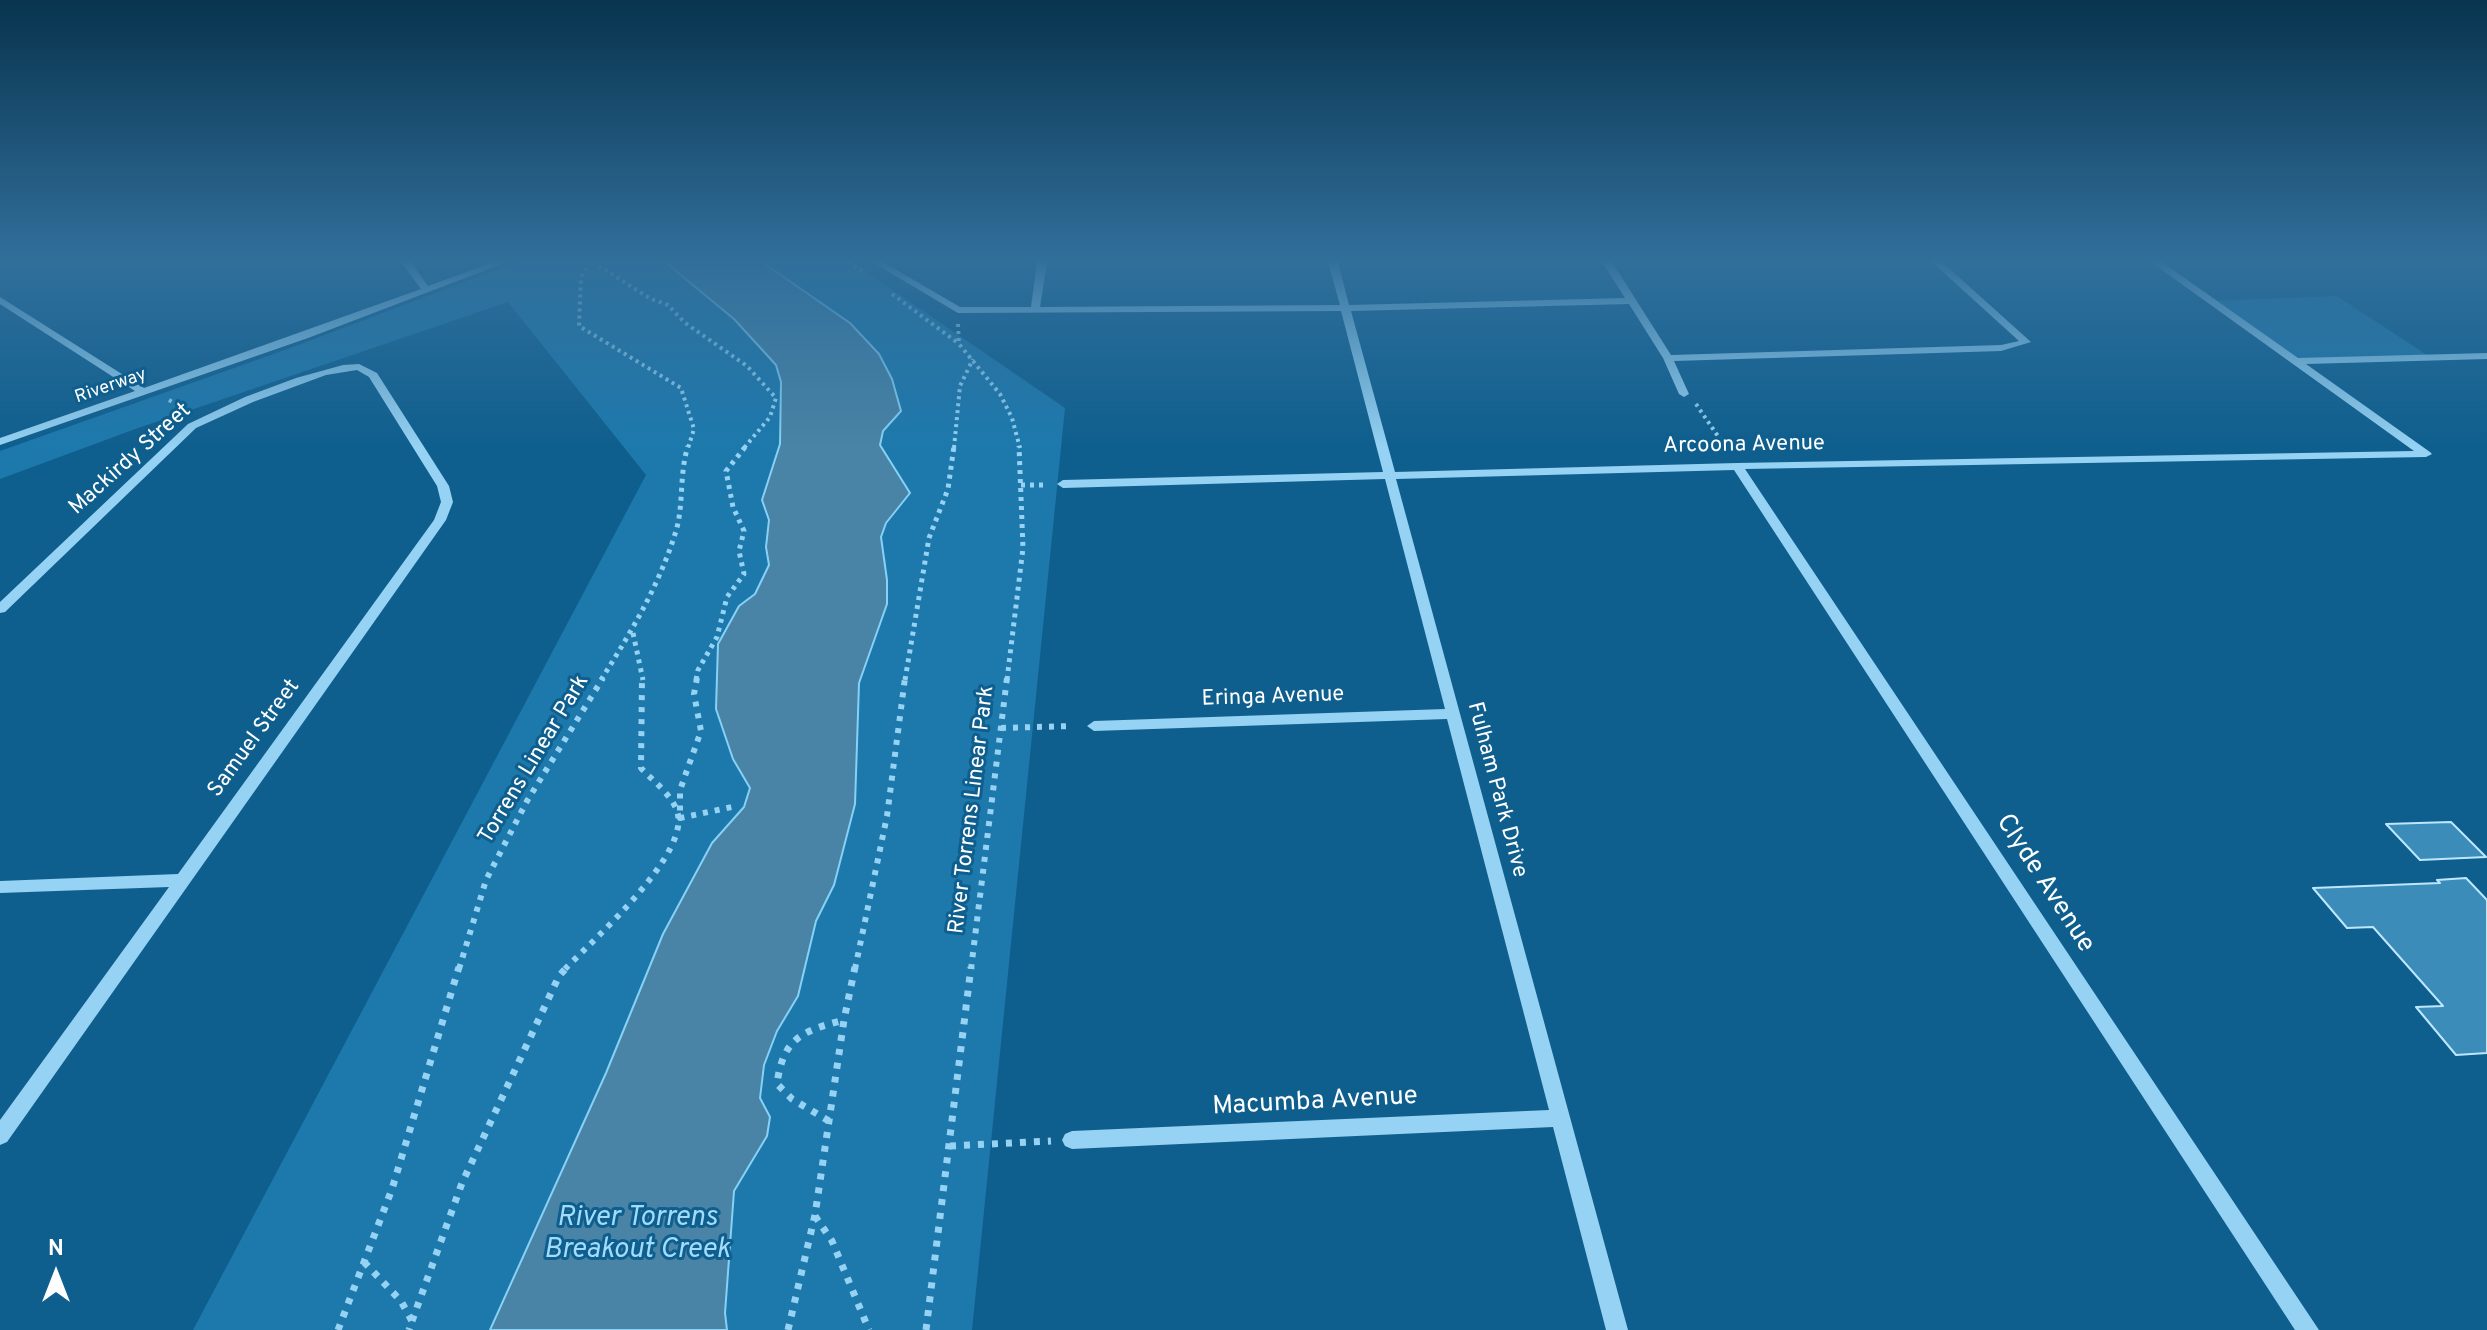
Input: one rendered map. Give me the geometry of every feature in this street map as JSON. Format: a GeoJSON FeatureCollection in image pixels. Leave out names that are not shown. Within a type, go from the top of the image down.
{"type":"FeatureCollection","features":[{"type":"Feature","properties":{"kind":"street"},"geometry":{"type":"LineString","coordinates":[[37,324],[143,392]]}},
{"type":"Feature","properties":{"kind":"street","name":"Riverway"},"geometry":{"type":"LineString","coordinates":[[0,442],[331,324]]}},
{"type":"Feature","properties":{"kind":"street","name":"Fulham Park Drive"},"geometry":{"type":"LineString","coordinates":[[1349,324],[1617,1330]]}},
{"type":"Feature","properties":{"kind":"street"},"geometry":{"type":"LineString","coordinates":[[1647,324],[1668,358],[1682,392]]}},
{"type":"Feature","properties":{"kind":"street"},"geometry":{"type":"LineString","coordinates":[[1668,358],[2001,348],[2026,342],[2006,324]]}},
{"type":"Feature","properties":{"kind":"street"},"geometry":{"type":"LineString","coordinates":[[2244,324],[2297,361],[2487,356]]}},
{"type":"Feature","properties":{"kind":"street","name":"Arcoona Avenue"},"geometry":{"type":"LineString","coordinates":[[1063,484],[1737,466],[2426,454],[2297,361]]}},
{"type":"Feature","properties":{"kind":"street","name":"Mackirdy Street"},"geometry":{"type":"LineString","coordinates":[[0,609],[192,426],[214,413],[322,374],[358,367]]}},
{"type":"Feature","properties":{"kind":"street","name":"Samuel Street"},"geometry":{"type":"LineString","coordinates":[[0,1136],[440,520],[447,502],[443,486],[373,375],[358,367]]}},
{"type":"Feature","properties":{"kind":"street","name":"Clyde Avenue"},"geometry":{"type":"LineString","coordinates":[[1737,466],[2308,1330]]}},
{"type":"Feature","properties":{"kind":"street","name":"Eringa Avenue"},"geometry":{"type":"LineString","coordinates":[[1094,726],[1454,714]]}},
{"type":"Feature","properties":{"kind":"street"},"geometry":{"type":"LineString","coordinates":[[0,887],[180,880]]}},
{"type":"Feature","properties":{"kind":"street","name":"Macumba Avenue"},"geometry":{"type":"LineString","coordinates":[[1072,1140],[1561,1118]]}},
{"type":"Feature","properties":{"kind":"path","name":"Torrens Linear Park"},"geometry":{"type":"LineString","coordinates":[[338,1330],[392,1189],[486,880],[527,801],[648,604],[677,528],[682,465],[694,429],[681,388],[579,324]]}},
{"type":"Feature","properties":{"kind":"path"},"geometry":{"type":"LineString","coordinates":[[411,1326],[462,1183],[559,976],[664,863],[675,842],[680,818],[680,790],[701,731],[694,694],[698,670],[717,637],[727,597],[744,574],[739,551],[744,531],[733,507],[726,471],[770,417],[776,398],[747,366],[687,324]]}},
{"type":"Feature","properties":{"kind":"path","name":"River Torrens Linear Park"},"geometry":{"type":"LineString","coordinates":[[926,1330],[1023,548],[1020,455],[1005,402],[973,359],[932,324]]}},
{"type":"Feature","properties":{"kind":"path"},"geometry":{"type":"LineString","coordinates":[[958,324],[959,344]]}},
{"type":"Feature","properties":{"kind":"path"},"geometry":{"type":"LineString","coordinates":[[788,1330],[815,1215],[844,1020],[887,816],[901,697],[916,628],[929,538],[948,489],[960,408],[960,386],[973,359]]}},
{"type":"Feature","properties":{"kind":"path"},"geometry":{"type":"LineString","coordinates":[[1682,392],[1697,405],[1737,466]]}},
{"type":"Feature","properties":{"kind":"path"},"geometry":{"type":"LineString","coordinates":[[633,631],[643,681],[639,746],[641,768],[670,795],[680,818]]}},
{"type":"Feature","properties":{"kind":"path"},"geometry":{"type":"LineString","coordinates":[[1001,728],[1094,726]]}},
{"type":"Feature","properties":{"kind":"path"},"geometry":{"type":"LineString","coordinates":[[680,818],[732,807]]}},
{"type":"Feature","properties":{"kind":"path"},"geometry":{"type":"LineString","coordinates":[[829,1121],[792,1099],[777,1084],[778,1064],[782,1053],[796,1037],[809,1029],[844,1020]]}},
{"type":"Feature","properties":{"kind":"path"},"geometry":{"type":"LineString","coordinates":[[950,1146],[1072,1140]]}},
{"type":"Feature","properties":{"kind":"path"},"geometry":{"type":"LineString","coordinates":[[815,1215],[832,1241],[869,1330]]}},
{"type":"Feature","properties":{"kind":"path"},"geometry":{"type":"LineString","coordinates":[[364,1262],[401,1301],[411,1326]]}},
{"type":"Feature","properties":{"kind":"shaded area"},"geometry":{"type":"Polygon","coordinates":[[[353,324],[443,324],[138,428],[0,479],[0,451],[353,324]]]}},
{"type":"Feature","properties":{"kind":"shaded area"},"geometry":{"type":"Polygon","coordinates":[[[526,324],[943,324],[1065,408],[972,1330],[193,1330],[646,475],[526,324]]]}},
{"type":"Feature","properties":{"kind":"shaded area"},"geometry":{"type":"Polygon","coordinates":[[[2245,324],[2380,324],[2430,357],[2297,361],[2245,324]]]}},
{"type":"Feature","properties":{"kind":"water","name":"River Torrens Breakout Creek"},"geometry":{"type":"Polygon","coordinates":[[[739,324],[851,324],[879,354],[892,379],[901,411],[883,431],[880,445],[910,493],[886,523],[881,537],[887,604],[859,683],[855,804],[834,885],[816,921],[798,996],[777,1031],[764,1065],[760,1098],[770,1117],[767,1136],[734,1191],[725,1313],[727,1330],[490,1330],[606,1073],[663,934],[712,843],[744,807],[750,788],[733,759],[716,709],[718,644],[739,606],[755,594],[769,565],[766,547],[769,520],[762,500],[780,444],[781,382],[776,365],[739,324]]]}},
{"type":"Feature","properties":{"kind":"building"},"geometry":{"type":"Polygon","coordinates":[[[2451,822],[2486,857],[2420,860],[2386,824],[2451,822]]]}},
{"type":"Feature","properties":{"kind":"building"},"geometry":{"type":"Polygon","coordinates":[[[2466,878],[2487,900],[2487,1053],[2456,1055],[2416,1007],[2443,1006],[2373,927],[2347,928],[2313,888],[2440,883],[2437,880],[2466,878]]]}}]}
